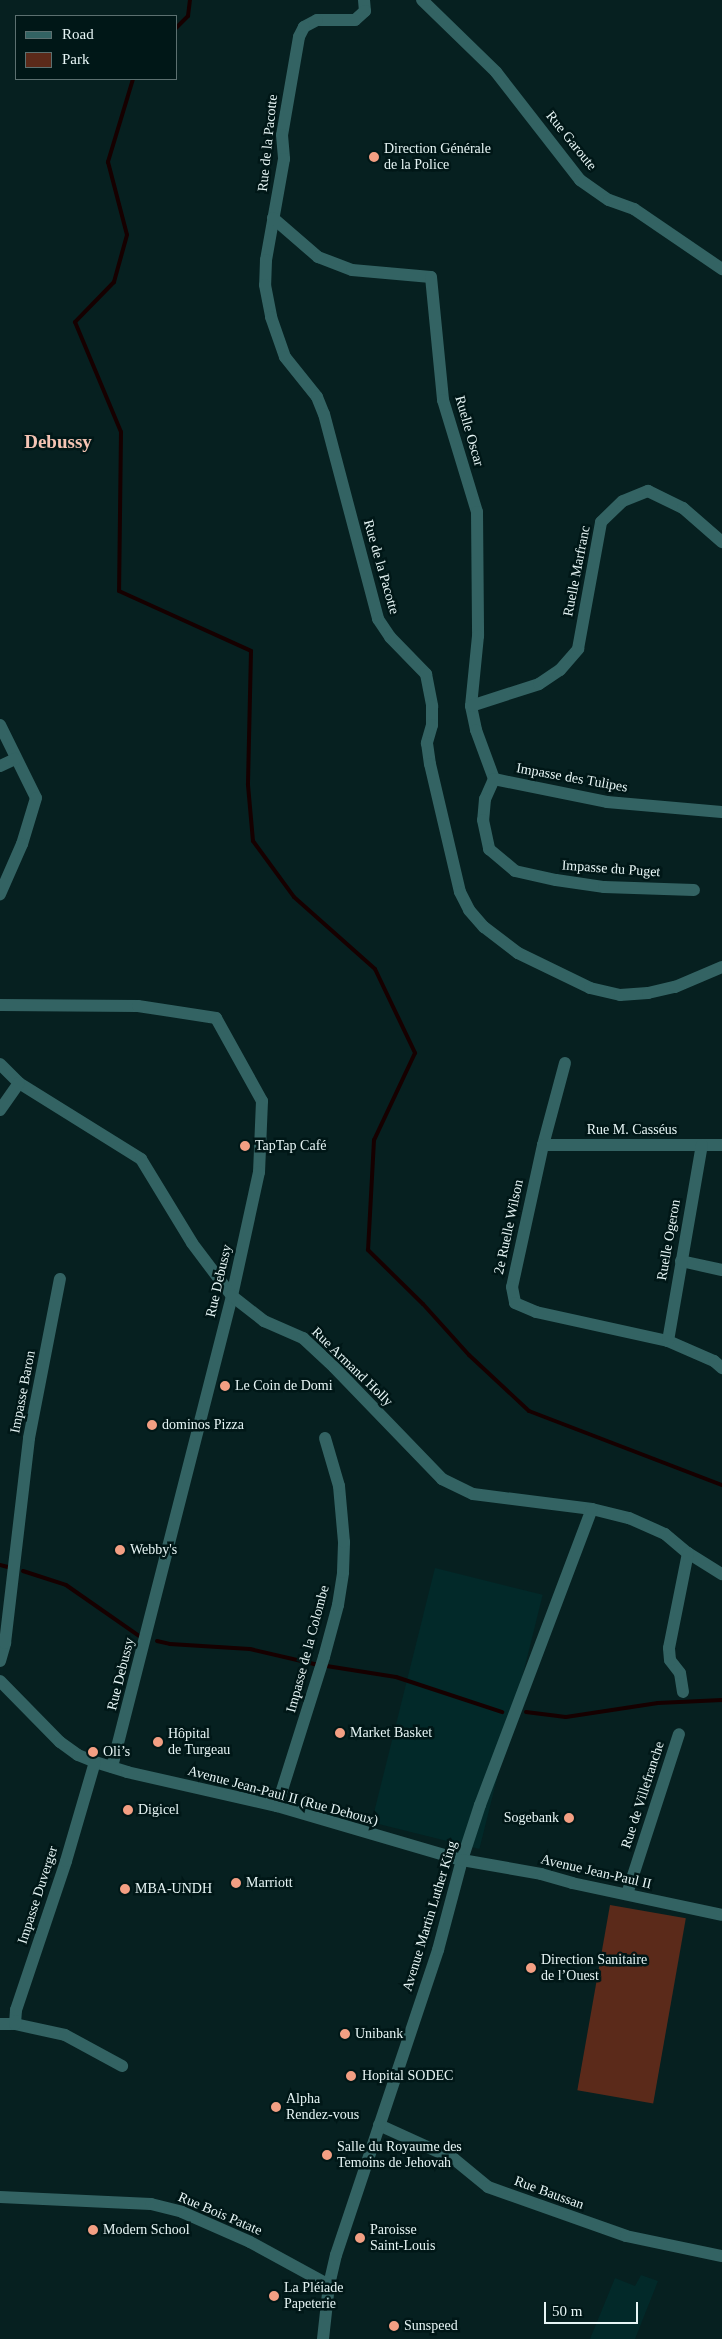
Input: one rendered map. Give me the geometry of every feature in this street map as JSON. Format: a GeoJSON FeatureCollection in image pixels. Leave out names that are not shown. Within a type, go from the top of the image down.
{"type":"FeatureCollection","features":[{"type":"Feature","properties":{"kind":"street","name":"Rue de la Pacotte"},"geometry":{"type":"LineString","coordinates":[[364,0],[365,11],[355,20],[317,20],[304,28],[299,37],[282,135],[284,159],[266,260],[265,285],[275,330],[285,357],[317,397],[324,414],[378,619],[390,637],[426,674],[432,706],[432,725],[428,743],[430,764],[454,873],[460,892],[469,910],[484,927],[518,953],[590,988],[620,995],[648,993],[675,987],[722,967]]}},
{"type":"Feature","properties":{"kind":"street","name":"Rue Garoute"},"geometry":{"type":"LineString","coordinates":[[422,0],[496,72],[580,180],[609,200],[634,209],[722,269]]}},
{"type":"Feature","properties":{"kind":"street","name":"Ruelle Oscar"},"geometry":{"type":"LineString","coordinates":[[273,218],[318,257],[352,270],[432,277],[443,400],[476,512],[478,636],[471,706]]}},
{"type":"Feature","properties":{"kind":"street","name":"Ruelle Marfranc"},"geometry":{"type":"LineString","coordinates":[[471,706],[539,684],[560,670],[578,648],[601,522],[623,501],[648,491],[683,508],[722,542]]}},
{"type":"Feature","properties":{"kind":"street","name":"Impasse des Tulipes"},"geometry":{"type":"LineString","coordinates":[[471,706],[476,730],[494,779],[608,802],[722,812]]}},
{"type":"Feature","properties":{"kind":"street"},"geometry":{"type":"LineString","coordinates":[[0,725],[15,759],[36,798],[22,844],[0,894]]}},
{"type":"Feature","properties":{"kind":"street"},"geometry":{"type":"LineString","coordinates":[[0,766],[15,759]]}},
{"type":"Feature","properties":{"kind":"street","name":"Impasse du Puget"},"geometry":{"type":"LineString","coordinates":[[494,779],[485,799],[483,820],[489,849],[516,871],[556,880],[604,887],[694,890]]}},
{"type":"Feature","properties":{"kind":"street","name":"Rue Debussy"},"geometry":{"type":"LineString","coordinates":[[0,1005],[138,1006],[216,1018],[262,1101],[258,1172],[232,1296],[112,1767]]}},
{"type":"Feature","properties":{"kind":"street","name":"2e Ruelle Wilson"},"geometry":{"type":"LineString","coordinates":[[565,1063],[543,1144],[512,1287],[515,1303],[536,1312],[668,1341],[714,1361],[722,1368]]}},
{"type":"Feature","properties":{"kind":"street","name":"Rue Armand Holly"},"geometry":{"type":"LineString","coordinates":[[0,1064],[19,1082],[141,1159],[192,1243],[232,1296],[264,1321],[303,1338],[334,1367],[442,1479],[473,1494],[592,1509],[629,1518],[665,1534],[688,1553],[722,1574]]}},
{"type":"Feature","properties":{"kind":"street"},"geometry":{"type":"LineString","coordinates":[[0,1110],[19,1082]]}},
{"type":"Feature","properties":{"kind":"street","name":"Rue M. Casséus"},"geometry":{"type":"LineString","coordinates":[[543,1144],[722,1145]]}},
{"type":"Feature","properties":{"kind":"street","name":"Ruelle Ogeron"},"geometry":{"type":"LineString","coordinates":[[668,1341],[702,1145]]}},
{"type":"Feature","properties":{"kind":"street"},"geometry":{"type":"LineString","coordinates":[[681,1261],[722,1270]]}},
{"type":"Feature","properties":{"kind":"street","name":"Impasse Baron"},"geometry":{"type":"LineString","coordinates":[[0,1661],[5,1643],[29,1438],[60,1278]]}},
{"type":"Feature","properties":{"kind":"street","name":"Impasse de la Colombe"},"geometry":{"type":"LineString","coordinates":[[277,1806],[324,1658],[338,1605],[343,1572],[344,1542],[339,1486],[325,1438]]}},
{"type":"Feature","properties":{"kind":"street","name":"Avenue Martin Luther King"},"geometry":{"type":"LineString","coordinates":[[323,2339],[329,2285],[354,2196],[438,1950],[462,1860],[484,1795],[592,1509]]}},
{"type":"Feature","properties":{"kind":"street"},"geometry":{"type":"LineString","coordinates":[[683,1692],[680,1673],[670,1660],[669,1648],[688,1553]]}},
{"type":"Feature","properties":{"kind":"street","name":"Avenue Jean-Paul II (Rue Dehoux)"},"geometry":{"type":"LineString","coordinates":[[0,1681],[60,1742],[78,1755],[95,1762],[277,1806],[462,1860]]}},
{"type":"Feature","properties":{"kind":"street","name":"Rue de Villefranche"},"geometry":{"type":"LineString","coordinates":[[627,1894],[679,1734]]}},
{"type":"Feature","properties":{"kind":"street","name":"Impasse Duverger"},"geometry":{"type":"LineString","coordinates":[[15,2024],[16,2010],[66,1861],[95,1762]]}},
{"type":"Feature","properties":{"kind":"street","name":"Avenue Jean-Paul II"},"geometry":{"type":"LineString","coordinates":[[462,1860],[541,1874],[722,1915]]}},
{"type":"Feature","properties":{"kind":"street"},"geometry":{"type":"LineString","coordinates":[[0,2024],[15,2024],[65,2035],[122,2066]]}},
{"type":"Feature","properties":{"kind":"street","name":"Rue Baussan"},"geometry":{"type":"LineString","coordinates":[[379,2125],[454,2159],[488,2187],[626,2236],[722,2256]]}},
{"type":"Feature","properties":{"kind":"street","name":"Rue Bois Patate"},"geometry":{"type":"LineString","coordinates":[[0,2197],[151,2204],[182,2212],[250,2242],[329,2285]]}},
{"type":"Feature","properties":{"kind":"shaded area"},"geometry":{"type":"Polygon","coordinates":[[[435,1568],[543,1595],[479,1849],[372,1822],[435,1568]]]}},
{"type":"Feature","properties":{"kind":"shaded area"},"geometry":{"type":"Polygon","coordinates":[[[641,2275],[658,2281],[635,2339],[590,2339],[615,2278],[635,2286],[641,2275]]]}},
{"type":"Feature","properties":{"kind":"green space"},"geometry":{"type":"Polygon","coordinates":[[[610,1905],[686,1918],[653,2104],[577,2090],[610,1905]]]}},
{"type":"Feature","properties":{"kind":"waterway"},"geometry":{"type":"LineString","coordinates":[[178,26],[188,16],[190,0]]}},
{"type":"Feature","properties":{"kind":"waterway"},"geometry":{"type":"LineString","coordinates":[[133,80],[108,162],[127,235],[114,282],[75,322],[121,432],[119,591],[251,651],[248,785],[253,841],[294,897],[375,969],[415,1053],[374,1140],[368,1250],[423,1304],[469,1355],[529,1411],[722,1485]]}},
{"type":"Feature","properties":{"kind":"waterway"},"geometry":{"type":"LineString","coordinates":[[0,1565],[8,1567]]}},
{"type":"Feature","properties":{"kind":"waterway"},"geometry":{"type":"LineString","coordinates":[[23,1571],[66,1585],[139,1636]]}},
{"type":"Feature","properties":{"kind":"waterway"},"geometry":{"type":"LineString","coordinates":[[157,1641],[170,1644],[250,1649],[314,1664],[396,1677],[502,1712]]}},
{"type":"Feature","properties":{"kind":"waterway"},"geometry":{"type":"LineString","coordinates":[[526,1712],[566,1717],[658,1703],[722,1700]]}},
{"type":"Feature","properties":{"kind":"place","name":"Direction Générale de la Police"},"geometry":{"type":"Point","coordinates":[374,157]}},
{"type":"Feature","properties":{"kind":"place","name":"TapTap Café"},"geometry":{"type":"Point","coordinates":[245,1146]}},
{"type":"Feature","properties":{"kind":"place","name":"Le Coin de Domi"},"geometry":{"type":"Point","coordinates":[225,1386]}},
{"type":"Feature","properties":{"kind":"place","name":"dominos Pizza"},"geometry":{"type":"Point","coordinates":[152,1425]}},
{"type":"Feature","properties":{"kind":"place","name":"Webby's"},"geometry":{"type":"Point","coordinates":[120,1550]}},
{"type":"Feature","properties":{"kind":"place","name":"Market Basket"},"geometry":{"type":"Point","coordinates":[340,1733]}},
{"type":"Feature","properties":{"kind":"place","name":"Hôpital de Turgeau"},"geometry":{"type":"Point","coordinates":[158,1742]}},
{"type":"Feature","properties":{"kind":"place","name":"Oli’s"},"geometry":{"type":"Point","coordinates":[93,1752]}},
{"type":"Feature","properties":{"kind":"place","name":"Digicel"},"geometry":{"type":"Point","coordinates":[128,1810]}},
{"type":"Feature","properties":{"kind":"place","name":"Sogebank"},"geometry":{"type":"Point","coordinates":[569,1818]}},
{"type":"Feature","properties":{"kind":"place","name":"Marriott"},"geometry":{"type":"Point","coordinates":[236,1883]}},
{"type":"Feature","properties":{"kind":"place","name":"MBA-UNDH"},"geometry":{"type":"Point","coordinates":[125,1889]}},
{"type":"Feature","properties":{"kind":"place","name":"Direction Sanitaire de l’Ouest"},"geometry":{"type":"Point","coordinates":[531,1968]}},
{"type":"Feature","properties":{"kind":"place","name":"Unibank"},"geometry":{"type":"Point","coordinates":[345,2034]}},
{"type":"Feature","properties":{"kind":"place","name":"Hopital SODEC"},"geometry":{"type":"Point","coordinates":[351,2076]}},
{"type":"Feature","properties":{"kind":"place","name":"Alpha Rendez-vous"},"geometry":{"type":"Point","coordinates":[276,2107]}},
{"type":"Feature","properties":{"kind":"place","name":"Salle du Royaume des Temoins de Jehovah"},"geometry":{"type":"Point","coordinates":[327,2155]}},
{"type":"Feature","properties":{"kind":"place","name":"Modern School"},"geometry":{"type":"Point","coordinates":[93,2230]}},
{"type":"Feature","properties":{"kind":"place","name":"Paroisse Saint-Louis"},"geometry":{"type":"Point","coordinates":[360,2238]}},
{"type":"Feature","properties":{"kind":"place","name":"La Pléiade Papeterie"},"geometry":{"type":"Point","coordinates":[274,2296]}},
{"type":"Feature","properties":{"kind":"place","name":"Sunspeed"},"geometry":{"type":"Point","coordinates":[394,2326]}},
{"type":"Feature","properties":{"kind":"district","name":"Debussy"},"geometry":{"type":"Point","coordinates":[58,442]}}]}
